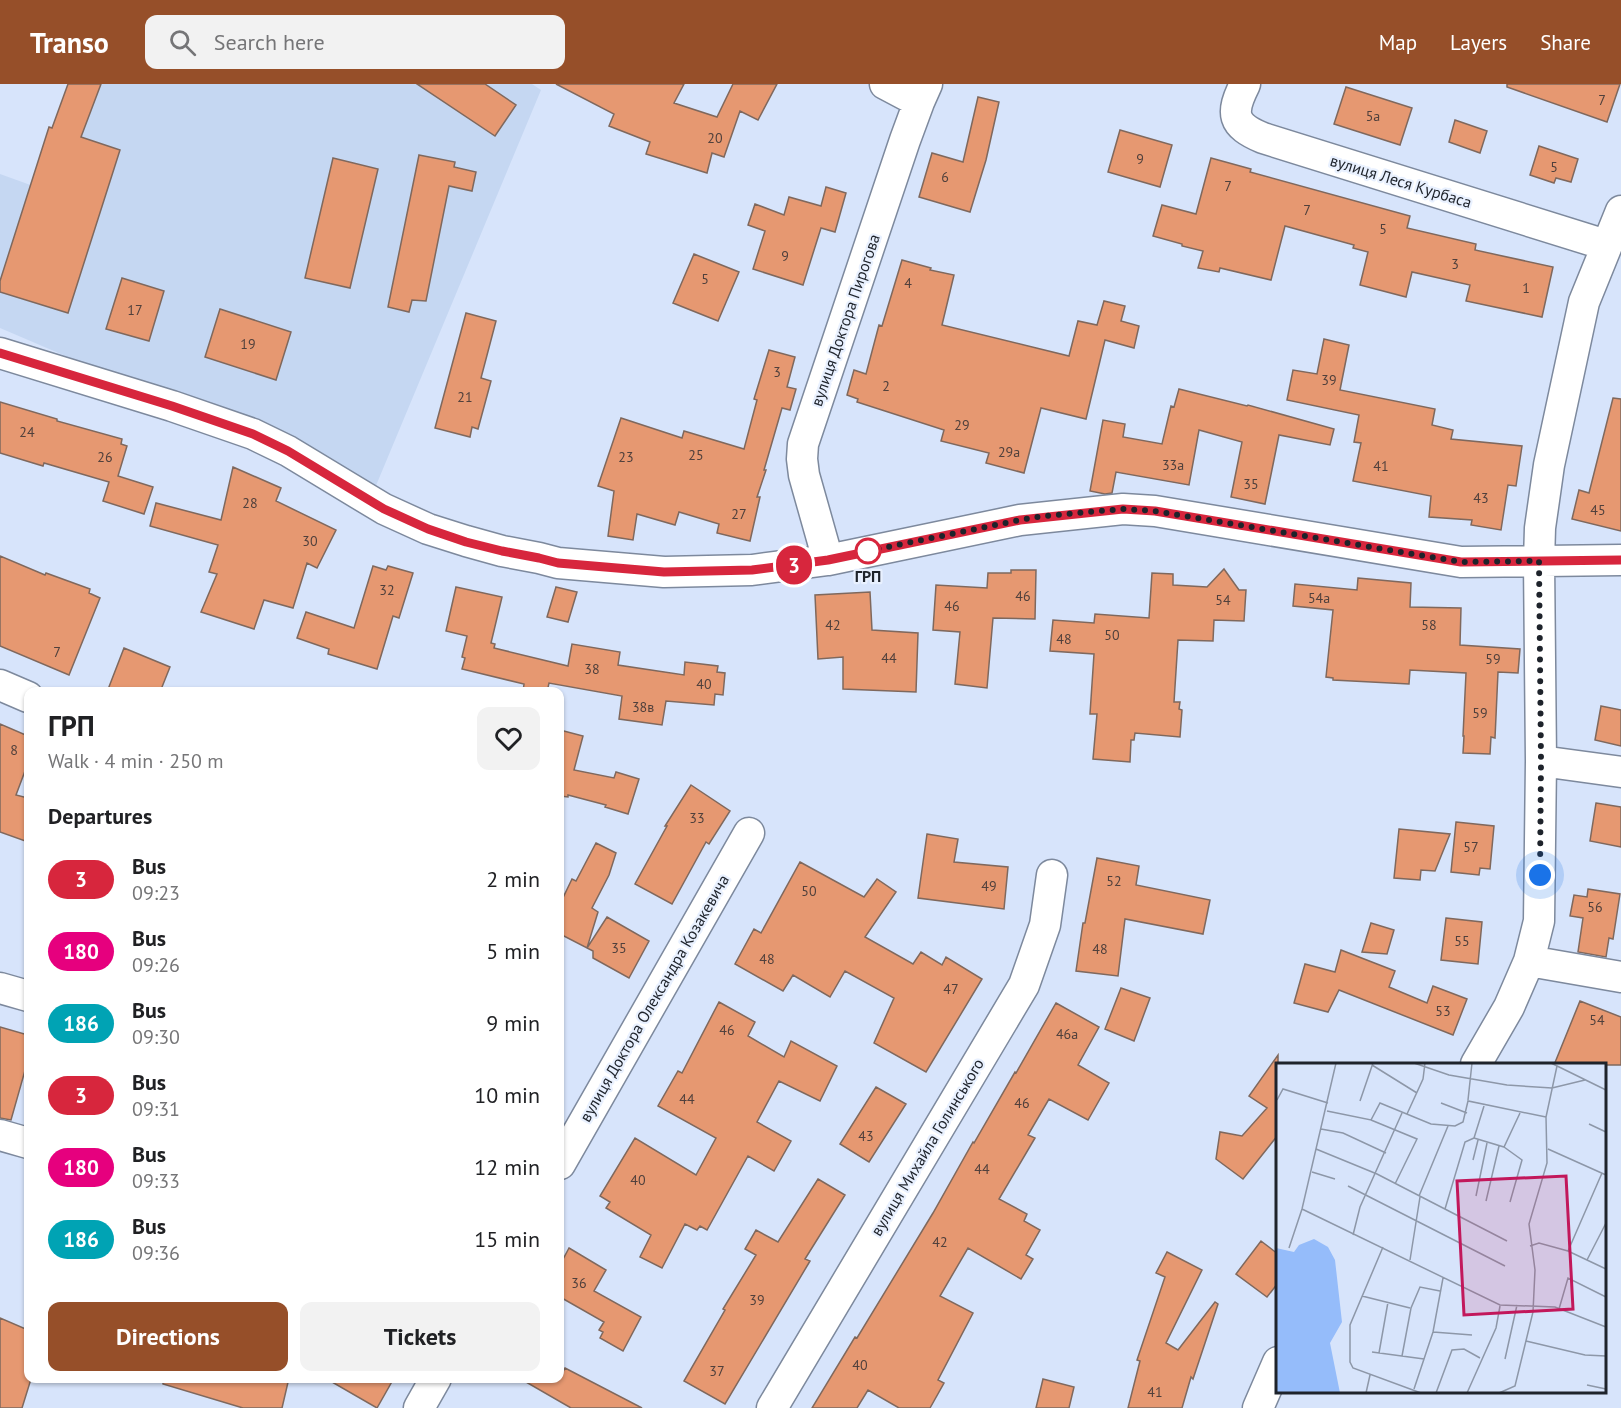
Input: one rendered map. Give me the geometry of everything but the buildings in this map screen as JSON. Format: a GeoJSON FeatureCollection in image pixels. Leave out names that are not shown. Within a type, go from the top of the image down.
{"type":"FeatureCollection","features":[{"type":"Feature","properties":{"kind":"street"},"geometry":{"type":"LineString","coordinates":[[885,84],[923,93]]}},
{"type":"Feature","properties":{"kind":"street","name":"вулиця Леся Курбаса"},"geometry":{"type":"LineString","coordinates":[[1245,84],[1237,102],[1236,116],[1239,123],[1249,132],[1606,245]]}},
{"type":"Feature","properties":{"kind":"street","name":"вулиця Доктора Пирогова"},"geometry":{"type":"LineString","coordinates":[[828,560],[804,475],[803,444],[923,93]]}},
{"type":"Feature","properties":{"kind":"street"},"geometry":{"type":"LineString","coordinates":[[1477,1063],[1509,1007],[1529,962],[1539,921],[1540,528],[1549,465],[1584,302],[1621,211]]}},
{"type":"Feature","properties":{"kind":"street"},"geometry":{"type":"LineString","coordinates":[[0,353],[172,406],[253,434],[288,451],[384,509],[428,529],[466,542],[558,563],[664,572],[752,570],[828,560],[1020,520],[1123,509],[1155,511],[1461,562],[1621,560]]}},
{"type":"Feature","properties":{"kind":"street"},"geometry":{"type":"LineString","coordinates":[[0,685],[24,695]]}},
{"type":"Feature","properties":{"kind":"street"},"geometry":{"type":"LineString","coordinates":[[1541,761],[1621,772]]}},
{"type":"Feature","properties":{"kind":"street","name":"вулиця Доктора Олександра Козакевича"},"geometry":{"type":"LineString","coordinates":[[564,1157],[749,833]]}},
{"type":"Feature","properties":{"kind":"street","name":"вулиця Михайла Голинського"},"geometry":{"type":"LineString","coordinates":[[772,1408],[1023,985],[1045,925],[1052,875]]}},
{"type":"Feature","properties":{"kind":"street"},"geometry":{"type":"LineString","coordinates":[[1529,962],[1621,977]]}},
{"type":"Feature","properties":{"kind":"street"},"geometry":{"type":"LineString","coordinates":[[0,988],[24,995]]}},
{"type":"Feature","properties":{"kind":"street"},"geometry":{"type":"LineString","coordinates":[[0,1135],[24,1142]]}},
{"type":"Feature","properties":{"kind":"street"},"geometry":{"type":"LineString","coordinates":[[1258,1408],[1276,1367]]}},
{"type":"Feature","properties":{"kind":"street"},"geometry":{"type":"LineString","coordinates":[[419,1408],[433,1383]]}},
{"type":"Feature","properties":{"kind":"shaded area"},"geometry":{"type":"Polygon","coordinates":[[[70,84],[532,84],[541,90],[375,488],[0,328],[0,174],[36,187],[70,84]]]}},
{"type":"Feature","properties":{"kind":"bus line","name":"3"},"geometry":{"type":"LineString","coordinates":[[0,353],[172,406],[253,434],[288,451],[384,509],[428,529],[466,542],[558,563],[664,572],[752,570],[828,560],[1044,516],[1123,509],[1155,511],[1461,562],[1621,560]]}},
{"type":"Feature","properties":{"kind":"place","name":"ГРП"},"geometry":{"type":"Point","coordinates":[868,551]}},
{"type":"Feature","properties":{"kind":"route"},"geometry":{"type":"LineString","coordinates":[[868,551],[1044,516],[1123,509],[1155,511],[1461,562],[1539,561],[1540,875]]}}]}
